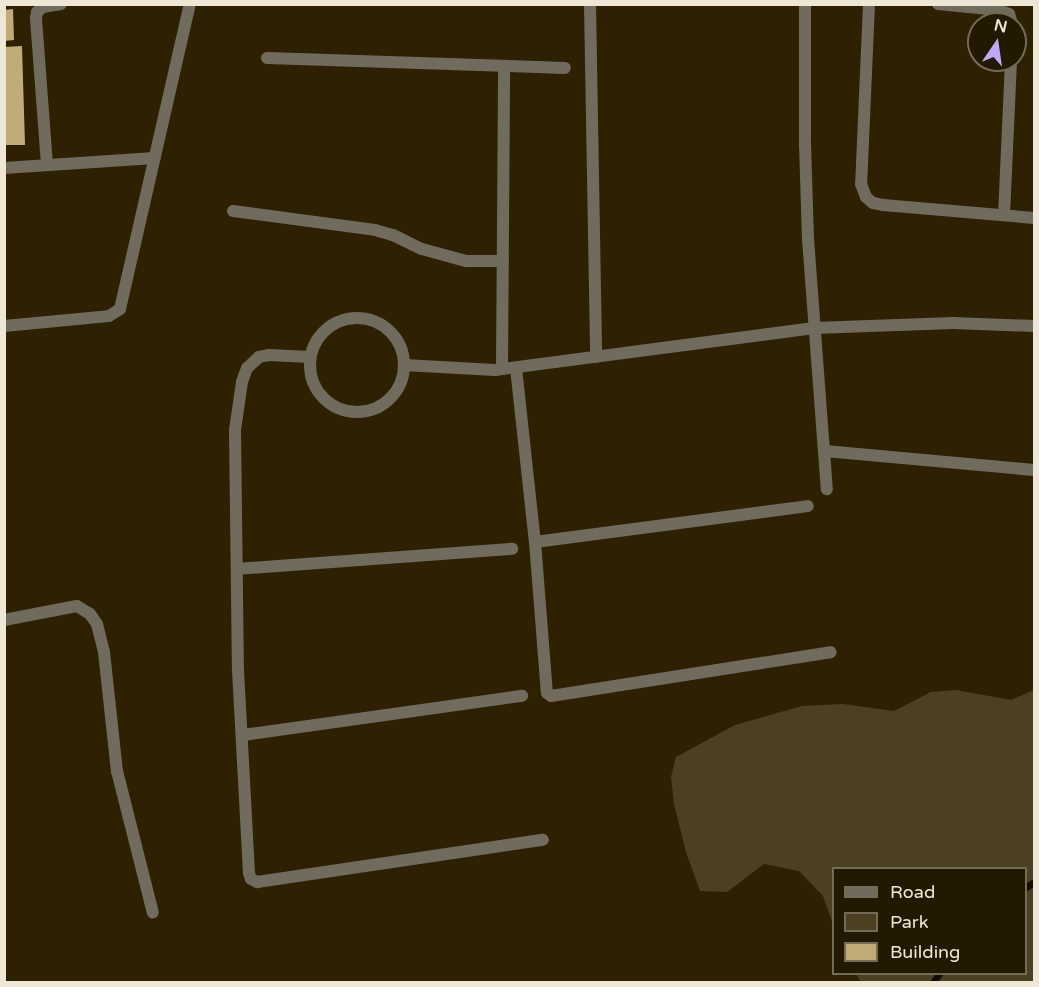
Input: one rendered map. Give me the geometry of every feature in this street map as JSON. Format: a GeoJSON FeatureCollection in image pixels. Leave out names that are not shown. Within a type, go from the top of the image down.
{"type":"FeatureCollection","features":[{"type":"Feature","properties":{"kind":"street"},"geometry":{"type":"LineString","coordinates":[[47,165],[36,18],[37,12],[43,7],[62,4]]}},
{"type":"Feature","properties":{"kind":"street"},"geometry":{"type":"LineString","coordinates":[[4,326],[109,316],[120,309],[190,4]]}},
{"type":"Feature","properties":{"kind":"street"},"geometry":{"type":"LineString","coordinates":[[590,4],[596,357]]}},
{"type":"Feature","properties":{"kind":"street"},"geometry":{"type":"LineString","coordinates":[[805,4],[805,144],[814,328],[827,489]]}},
{"type":"Feature","properties":{"kind":"street"},"geometry":{"type":"LineString","coordinates":[[869,4],[861,190],[873,203],[883,206],[1035,218]]}},
{"type":"Feature","properties":{"kind":"street"},"geometry":{"type":"LineString","coordinates":[[938,4],[1004,12]]}},
{"type":"Feature","properties":{"kind":"street"},"geometry":{"type":"LineString","coordinates":[[267,58],[565,68]]}},
{"type":"Feature","properties":{"kind":"street"},"geometry":{"type":"LineString","coordinates":[[502,369],[504,66]]}},
{"type":"Feature","properties":{"kind":"street"},"geometry":{"type":"LineString","coordinates":[[1004,215],[1010,72]]}},
{"type":"Feature","properties":{"kind":"street"},"geometry":{"type":"LineString","coordinates":[[4,168],[155,158]]}},
{"type":"Feature","properties":{"kind":"street"},"geometry":{"type":"LineString","coordinates":[[233,211],[375,230],[393,235],[422,249],[466,261],[503,261]]}},
{"type":"Feature","properties":{"kind":"street"},"geometry":{"type":"LineString","coordinates":[[355,318],[370,320],[384,327],[395,337],[402,351],[404,365],[402,380],[395,393],[384,404],[370,410],[355,412],[339,409],[326,401],[315,388],[310,373],[310,357],[315,342],[339,321],[355,318]]}},
{"type":"Feature","properties":{"kind":"street"},"geometry":{"type":"LineString","coordinates":[[404,365],[472,370],[516,368],[814,328],[953,322],[1035,326]]}},
{"type":"Feature","properties":{"kind":"street"},"geometry":{"type":"LineString","coordinates":[[310,357],[259,357],[248,368],[242,382],[235,430],[238,670],[251,879],[257,882],[543,840]]}},
{"type":"Feature","properties":{"kind":"street"},"geometry":{"type":"LineString","coordinates":[[516,368],[535,542],[547,693],[551,696],[831,652]]}},
{"type":"Feature","properties":{"kind":"street"},"geometry":{"type":"LineString","coordinates":[[825,451],[1035,470]]}},
{"type":"Feature","properties":{"kind":"street"},"geometry":{"type":"LineString","coordinates":[[535,542],[808,506]]}},
{"type":"Feature","properties":{"kind":"street"},"geometry":{"type":"LineString","coordinates":[[237,569],[512,549]]}},
{"type":"Feature","properties":{"kind":"street"},"geometry":{"type":"LineString","coordinates":[[4,620],[77,606],[90,615],[97,624],[104,652],[117,771],[153,913]]}},
{"type":"Feature","properties":{"kind":"street"},"geometry":{"type":"LineString","coordinates":[[243,735],[522,696]]}},
{"type":"Feature","properties":{"kind":"green space"},"geometry":{"type":"Polygon","coordinates":[[[956,690],[1011,700],[1034,690],[1034,982],[861,982],[857,975],[1027,975],[1027,867],[832,867],[832,921],[823,896],[799,871],[764,864],[727,892],[700,891],[686,852],[674,804],[671,777],[676,757],[735,725],[802,706],[843,704],[894,711],[931,692],[956,690]]]}},
{"type":"Feature","properties":{"kind":"building"},"geometry":{"type":"Polygon","coordinates":[[[13,9],[14,40],[4,41],[4,10],[13,9]]]}},
{"type":"Feature","properties":{"kind":"building"},"geometry":{"type":"Polygon","coordinates":[[[22,46],[25,145],[4,145],[4,47],[22,46]]]}},
{"type":"Feature","properties":{"kind":"waterway"},"geometry":{"type":"LineString","coordinates":[[1027,886],[1034,882]]}},
{"type":"Feature","properties":{"kind":"waterway"},"geometry":{"type":"LineString","coordinates":[[933,982],[938,975]]}}]}
